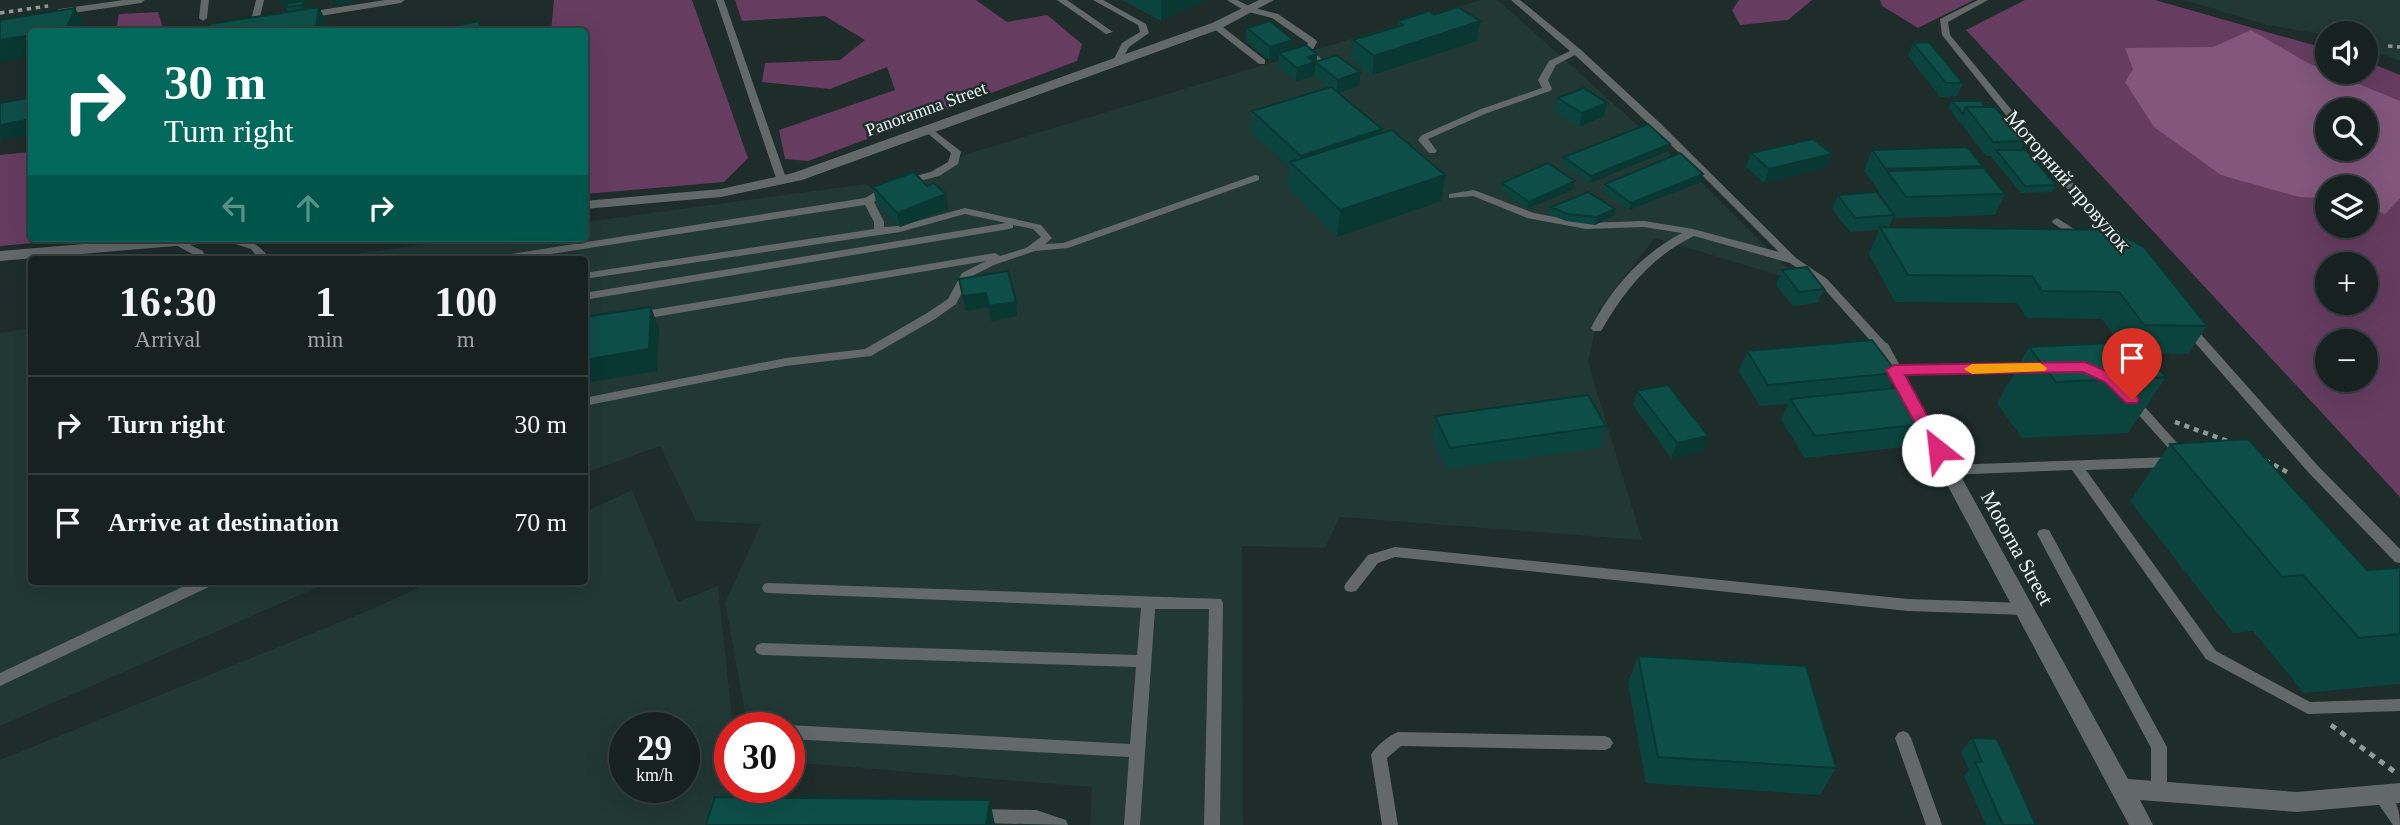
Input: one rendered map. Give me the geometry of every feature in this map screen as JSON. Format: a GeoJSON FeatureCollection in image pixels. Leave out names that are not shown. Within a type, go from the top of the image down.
{"type":"FeatureCollection","features":[{"type":"Feature","properties":{"kind":"street","name":"Panoramna Street"},"geometry":{"type":"LineString","coordinates":[[588,205],[720,192],[782,181],[1216,26],[1268,0]]}},
{"type":"Feature","properties":{"kind":"street"},"geometry":{"type":"LineString","coordinates":[[0,256],[164,242]]}},
{"type":"Feature","properties":{"kind":"street","name":"Motorna Street"},"geometry":{"type":"LineString","coordinates":[[1880,344],[2141,825]]}},
{"type":"Feature","properties":{"kind":"street"},"geometry":{"type":"LineString","coordinates":[[2122,789],[2297,802],[2390,794]]}},
{"type":"Feature","properties":{"kind":"lane"},"geometry":{"type":"LineString","coordinates":[[51,13],[141,0]]}},
{"type":"Feature","properties":{"kind":"lane"},"geometry":{"type":"LineString","coordinates":[[203,18],[205,0]]}},
{"type":"Feature","properties":{"kind":"lane"},"geometry":{"type":"LineString","coordinates":[[260,0],[254,25],[267,22]]}},
{"type":"Feature","properties":{"kind":"lane"},"geometry":{"type":"LineString","coordinates":[[294,18],[401,0]]}},
{"type":"Feature","properties":{"kind":"lane"},"geometry":{"type":"LineString","coordinates":[[720,0],[782,181]]}},
{"type":"Feature","properties":{"kind":"lane"},"geometry":{"type":"LineString","coordinates":[[1061,0],[1109,32]]}},
{"type":"Feature","properties":{"kind":"lane"},"geometry":{"type":"LineString","coordinates":[[1097,0],[1142,24],[1145,33],[1125,45],[1118,60]]}},
{"type":"Feature","properties":{"kind":"lane"},"geometry":{"type":"LineString","coordinates":[[1231,0],[1248,9],[1275,16],[1313,42],[1307,52],[1321,62]]}},
{"type":"Feature","properties":{"kind":"lane"},"geometry":{"type":"LineString","coordinates":[[1515,0],[1577,51],[1717,182],[1794,261]]}},
{"type":"Feature","properties":{"kind":"lane","name":"Моторний провулок"},"geometry":{"type":"LineString","coordinates":[[1984,0],[1943,21],[1946,35],[2057,172],[2117,235],[2131,254]]}},
{"type":"Feature","properties":{"kind":"lane"},"geometry":{"type":"LineString","coordinates":[[1216,26],[1262,62]]}},
{"type":"Feature","properties":{"kind":"lane"},"geometry":{"type":"LineString","coordinates":[[1432,151],[1423,140],[1425,136],[1483,111],[1547,89],[1543,80],[1552,63],[1577,51]]}},
{"type":"Feature","properties":{"kind":"lane"},"geometry":{"type":"LineString","coordinates":[[517,256],[868,201],[887,188],[935,174],[953,164],[956,152],[929,129]]}},
{"type":"Feature","properties":{"kind":"lane"},"geometry":{"type":"LineString","coordinates":[[625,318],[1032,249],[1064,246],[1255,178]]}},
{"type":"Feature","properties":{"kind":"lane"},"geometry":{"type":"LineString","coordinates":[[1453,196],[1474,193],[1531,216],[1586,226],[1644,224],[1693,232]]}},
{"type":"Feature","properties":{"kind":"lane"},"geometry":{"type":"LineString","coordinates":[[868,201],[879,222],[879,231]]}},
{"type":"Feature","properties":{"kind":"lane"},"geometry":{"type":"LineString","coordinates":[[588,275],[900,229],[965,211],[985,214],[998,221],[1037,227],[1047,238],[1032,249],[990,263],[966,275],[952,301],[867,354],[854,353],[786,362],[588,401]]}},
{"type":"Feature","properties":{"kind":"lane"},"geometry":{"type":"LineString","coordinates":[[2057,221],[2091,244]]}},
{"type":"Feature","properties":{"kind":"lane"},"geometry":{"type":"LineString","coordinates":[[588,297],[1020,225]]}},
{"type":"Feature","properties":{"kind":"lane"},"geometry":{"type":"LineString","coordinates":[[1597,328],[1601,316],[1618,295],[1663,248],[1693,232]]}},
{"type":"Feature","properties":{"kind":"lane","name":"Motorna Street"},"geometry":{"type":"LineString","coordinates":[[1693,232],[1794,261],[1823,281],[1880,344]]}},
{"type":"Feature","properties":{"kind":"lane"},"geometry":{"type":"LineString","coordinates":[[178,242],[200,256]]}},
{"type":"Feature","properties":{"kind":"lane"},"geometry":{"type":"LineString","coordinates":[[239,242],[255,247],[262,256]]}},
{"type":"Feature","properties":{"kind":"lane"},"geometry":{"type":"LineString","coordinates":[[2181,319],[2313,468],[2400,558]]}},
{"type":"Feature","properties":{"kind":"lane"},"geometry":{"type":"LineString","coordinates":[[1894,370],[2044,368]]}},
{"type":"Feature","properties":{"kind":"lane"},"geometry":{"type":"LineString","coordinates":[[2124,393],[2193,464]]}},
{"type":"Feature","properties":{"kind":"lane"},"geometry":{"type":"LineString","coordinates":[[1948,470],[2193,464]]}},
{"type":"Feature","properties":{"kind":"lane"},"geometry":{"type":"LineString","coordinates":[[2076,466],[2211,655],[2308,708],[2400,705]]}},
{"type":"Feature","properties":{"kind":"lane"},"geometry":{"type":"LineString","coordinates":[[2044,534],[2159,747],[2159,791]]}},
{"type":"Feature","properties":{"kind":"lane"},"geometry":{"type":"LineString","coordinates":[[1351,587],[1373,559],[1395,552],[1908,605],[2025,609]]}},
{"type":"Feature","properties":{"kind":"lane"},"geometry":{"type":"LineString","coordinates":[[0,680],[200,585]]}},
{"type":"Feature","properties":{"kind":"lane"},"geometry":{"type":"LineString","coordinates":[[769,588],[1148,603],[1216,603],[1212,825]]}},
{"type":"Feature","properties":{"kind":"lane"},"geometry":{"type":"LineString","coordinates":[[1132,825],[1148,603]]}},
{"type":"Feature","properties":{"kind":"lane"},"geometry":{"type":"LineString","coordinates":[[762,649],[1144,661]]}},
{"type":"Feature","properties":{"kind":"lane"},"geometry":{"type":"LineString","coordinates":[[805,733],[1137,751]]}},
{"type":"Feature","properties":{"kind":"lane"},"geometry":{"type":"LineString","coordinates":[[1903,738],[1934,825]]}},
{"type":"Feature","properties":{"kind":"lane"},"geometry":{"type":"LineString","coordinates":[[1390,825],[1380,755],[1398,739],[1605,743]]}},
{"type":"Feature","properties":{"kind":"lane"},"geometry":{"type":"LineString","coordinates":[[2390,794],[2400,821]]}},
{"type":"Feature","properties":{"kind":"lane"},"geometry":{"type":"LineString","coordinates":[[960,816],[1036,817],[1060,825]]}},
{"type":"Feature","properties":{"kind":"path"},"geometry":{"type":"LineString","coordinates":[[2388,46],[2400,47]]}},
{"type":"Feature","properties":{"kind":"path"},"geometry":{"type":"LineString","coordinates":[[2173,421],[2240,446]]}},
{"type":"Feature","properties":{"kind":"path"},"geometry":{"type":"LineString","coordinates":[[2261,457],[2289,473]]}},
{"type":"Feature","properties":{"kind":"path"},"geometry":{"type":"LineString","coordinates":[[2308,708],[2400,776]]}},
{"type":"Feature","properties":{"kind":"shaded area"},"geometry":{"type":"Polygon","coordinates":[[[554,0],[692,0],[748,158],[724,182],[588,194],[588,28],[551,28],[554,0]]]}},
{"type":"Feature","properties":{"kind":"shaded area"},"geometry":{"type":"Polygon","coordinates":[[[735,0],[976,0],[1007,22],[1047,15],[1082,44],[1077,61],[808,161],[785,159],[779,130],[895,90],[887,67],[830,89],[762,82],[765,63],[840,60],[865,40],[825,16],[742,21],[735,0]]]}},
{"type":"Feature","properties":{"kind":"shaded area"},"geometry":{"type":"Polygon","coordinates":[[[1481,0],[1498,0],[1701,182],[1801,282],[1655,238],[1600,308],[1588,362],[1642,540],[1340,517],[1325,548],[1242,546],[1243,825],[1090,825],[1092,787],[805,763],[805,712],[745,712],[725,603],[761,524],[696,521],[660,446],[588,472],[588,256],[340,256],[441,242],[588,242],[588,222],[866,184],[872,189],[929,171],[970,153],[1481,0]]]}},
{"type":"Feature","properties":{"kind":"shaded area"},"geometry":{"type":"Polygon","coordinates":[[[1739,0],[1812,0],[1788,20],[1740,25],[1732,10],[1739,0]]]}},
{"type":"Feature","properties":{"kind":"shaded area"},"geometry":{"type":"Polygon","coordinates":[[[1880,0],[1974,0],[1918,28],[1882,6],[1880,0]]]}},
{"type":"Feature","properties":{"kind":"shaded area"},"geometry":{"type":"Polygon","coordinates":[[[2025,0],[2155,0],[2315,46],[2315,84],[2378,84],[2378,66],[2400,75],[2400,497],[1966,30],[2025,0]]]}},
{"type":"Feature","properties":{"kind":"shaded area"},"geometry":{"type":"Polygon","coordinates":[[[2184,0],[2400,0],[2400,61],[2378,53],[2378,21],[2315,21],[2315,33],[2267,25],[2184,0]]]}},
{"type":"Feature","properties":{"kind":"shaded area"},"geometry":{"type":"Polygon","coordinates":[[[158,12],[163,28],[117,28],[119,14],[158,12]]]}},
{"type":"Feature","properties":{"kind":"shaded area"},"geometry":{"type":"Polygon","coordinates":[[[2251,30],[2315,66],[2315,84],[2359,84],[2400,101],[2400,198],[2385,214],[2378,211],[2378,175],[2315,175],[2315,198],[2299,197],[2221,175],[2154,127],[2125,82],[2133,69],[2125,48],[2213,47],[2251,30]]]}},
{"type":"Feature","properties":{"kind":"shaded area"},"geometry":{"type":"Polygon","coordinates":[[[28,152],[28,242],[44,242],[0,246],[0,155],[28,152]]]}},
{"type":"Feature","properties":{"kind":"shaded area"},"geometry":{"type":"Polygon","coordinates":[[[28,328],[28,585],[323,585],[0,726],[0,333],[28,328]]]}},
{"type":"Feature","properties":{"kind":"shaded area"},"geometry":{"type":"Polygon","coordinates":[[[632,490],[678,602],[718,586],[731,712],[714,712],[714,803],[741,803],[742,816],[740,825],[0,825],[0,760],[372,609],[424,585],[588,585],[588,511],[632,490]]]}},
{"type":"Feature","properties":{"kind":"building"},"geometry":{"type":"Polygon","coordinates":[[[305,1],[302,5],[285,7],[288,3],[305,1]]]}},
{"type":"Feature","properties":{"kind":"building"},"geometry":{"type":"Polygon","coordinates":[[[319,7],[316,28],[209,28],[210,24],[319,7]]]}},
{"type":"Feature","properties":{"kind":"building"},"geometry":{"type":"Polygon","coordinates":[[[1458,7],[1480,21],[1374,56],[1353,40],[1403,25],[1398,21],[1429,11],[1434,15],[1458,7]]]}},
{"type":"Feature","properties":{"kind":"building"},"geometry":{"type":"Polygon","coordinates":[[[75,8],[67,28],[28,28],[28,36],[0,40],[0,20],[75,8]]]}},
{"type":"Feature","properties":{"kind":"building"},"geometry":{"type":"Polygon","coordinates":[[[479,21],[480,28],[445,28],[479,21]]]}},
{"type":"Feature","properties":{"kind":"building"},"geometry":{"type":"Polygon","coordinates":[[[1270,21],[1293,40],[1270,47],[1247,28],[1270,21]]]}},
{"type":"Feature","properties":{"kind":"building"},"geometry":{"type":"Polygon","coordinates":[[[1929,42],[1963,83],[1946,83],[1913,43],[1929,42]]]}},
{"type":"Feature","properties":{"kind":"building"},"geometry":{"type":"Polygon","coordinates":[[[1306,45],[1317,54],[1308,57],[1315,62],[1297,68],[1279,53],[1306,45]]]}},
{"type":"Feature","properties":{"kind":"building"},"geometry":{"type":"Polygon","coordinates":[[[1336,55],[1360,72],[1338,80],[1315,62],[1336,55]]]}},
{"type":"Feature","properties":{"kind":"building"},"geometry":{"type":"Polygon","coordinates":[[[1331,87],[1382,129],[1301,156],[1252,111],[1331,87]]]}},
{"type":"Feature","properties":{"kind":"building"},"geometry":{"type":"Polygon","coordinates":[[[1584,88],[1607,103],[1582,113],[1558,98],[1584,88]]]}},
{"type":"Feature","properties":{"kind":"building"},"geometry":{"type":"Polygon","coordinates":[[[28,98],[28,120],[0,125],[0,103],[28,98]]]}},
{"type":"Feature","properties":{"kind":"building"},"geometry":{"type":"Polygon","coordinates":[[[1952,101],[1981,101],[1986,107],[1966,107],[1963,114],[1952,101]]]}},
{"type":"Feature","properties":{"kind":"building"},"geometry":{"type":"Polygon","coordinates":[[[1966,107],[1995,107],[2025,141],[1993,142],[1966,107]]]}},
{"type":"Feature","properties":{"kind":"building"},"geometry":{"type":"Polygon","coordinates":[[[1648,124],[1670,144],[1591,176],[1564,157],[1648,124]]]}},
{"type":"Feature","properties":{"kind":"building"},"geometry":{"type":"Polygon","coordinates":[[[1392,130],[1445,175],[1340,210],[1290,162],[1392,130]]]}},
{"type":"Feature","properties":{"kind":"building"},"geometry":{"type":"Polygon","coordinates":[[[1813,139],[1832,154],[1769,169],[1751,153],[1813,139]]]}},
{"type":"Feature","properties":{"kind":"building"},"geometry":{"type":"Polygon","coordinates":[[[1967,147],[1983,166],[1886,169],[1872,150],[1967,147]]]}},
{"type":"Feature","properties":{"kind":"building"},"geometry":{"type":"Polygon","coordinates":[[[1996,150],[2026,150],[2056,185],[2025,186],[1996,150]]]}},
{"type":"Feature","properties":{"kind":"building"},"geometry":{"type":"Polygon","coordinates":[[[1680,153],[1703,174],[1631,203],[1605,184],[1680,153]]]}},
{"type":"Feature","properties":{"kind":"building"},"geometry":{"type":"Polygon","coordinates":[[[1548,163],[1575,181],[1529,202],[1502,183],[1548,163]]]}},
{"type":"Feature","properties":{"kind":"building"},"geometry":{"type":"Polygon","coordinates":[[[1984,168],[2005,194],[1906,197],[1887,171],[1984,168]]]}},
{"type":"Feature","properties":{"kind":"building"},"geometry":{"type":"Polygon","coordinates":[[[914,172],[927,186],[934,183],[946,194],[897,213],[873,187],[914,172]]]}},
{"type":"Feature","properties":{"kind":"building"},"geometry":{"type":"Polygon","coordinates":[[[1588,192],[1615,209],[1597,217],[1567,214],[1551,207],[1588,192]]]}},
{"type":"Feature","properties":{"kind":"building"},"geometry":{"type":"Polygon","coordinates":[[[1876,192],[1894,215],[1855,218],[1838,195],[1876,192]]]}},
{"type":"Feature","properties":{"kind":"building"},"geometry":{"type":"Polygon","coordinates":[[[1880,227],[2112,230],[2144,247],[2207,326],[2144,325],[2119,292],[2042,291],[2032,276],[1908,275],[1880,227]]]}},
{"type":"Feature","properties":{"kind":"building"},"geometry":{"type":"Polygon","coordinates":[[[1807,267],[1824,289],[1799,292],[1782,270],[1807,267]]]}},
{"type":"Feature","properties":{"kind":"building"},"geometry":{"type":"Polygon","coordinates":[[[1008,271],[1016,302],[989,306],[986,293],[963,296],[959,279],[1008,271]]]}},
{"type":"Feature","properties":{"kind":"building"},"geometry":{"type":"Polygon","coordinates":[[[651,307],[649,349],[588,359],[588,316],[651,307]]]}},
{"type":"Feature","properties":{"kind":"building"},"geometry":{"type":"Polygon","coordinates":[[[1872,340],[1897,373],[1768,385],[1747,351],[1872,340]]]}},
{"type":"Feature","properties":{"kind":"building"},"geometry":{"type":"Polygon","coordinates":[[[2136,342],[2166,377],[2056,382],[2029,347],[2136,342]]]}},
{"type":"Feature","properties":{"kind":"building"},"geometry":{"type":"Polygon","coordinates":[[[1668,385],[1708,436],[1677,443],[1637,391],[1668,385]]]}},
{"type":"Feature","properties":{"kind":"building"},"geometry":{"type":"Polygon","coordinates":[[[1896,388],[1924,424],[1815,436],[1790,399],[1896,388]]]}},
{"type":"Feature","properties":{"kind":"building"},"geometry":{"type":"Polygon","coordinates":[[[1588,395],[1606,426],[1450,448],[1435,416],[1588,395]]]}},
{"type":"Feature","properties":{"kind":"building"},"geometry":{"type":"Polygon","coordinates":[[[2248,439],[2367,570],[2400,568],[2400,634],[2359,638],[2303,575],[2282,577],[2170,444],[2248,439]]]}},
{"type":"Feature","properties":{"kind":"building"},"geometry":{"type":"Polygon","coordinates":[[[1638,656],[1806,666],[1836,768],[1658,757],[1638,656]]]}},
{"type":"Feature","properties":{"kind":"building"},"geometry":{"type":"Polygon","coordinates":[[[1972,738],[1997,739],[2036,825],[2003,825],[1975,762],[1982,762],[1972,738]]]}},
{"type":"Feature","properties":{"kind":"building"},"geometry":{"type":"Polygon","coordinates":[[[805,798],[990,800],[986,825],[706,825],[714,800],[714,803],[805,803],[805,798]]]}},
{"type":"Feature","properties":{"kind":"slow traffic"},"geometry":{"type":"LineString","coordinates":[[1972,369],[2040,368]]}},
{"type":"Feature","properties":{"kind":"route"},"geometry":{"type":"LineString","coordinates":[[1938,450],[1894,370],[2085,367],[2110,379],[2132,400]]}}]}
